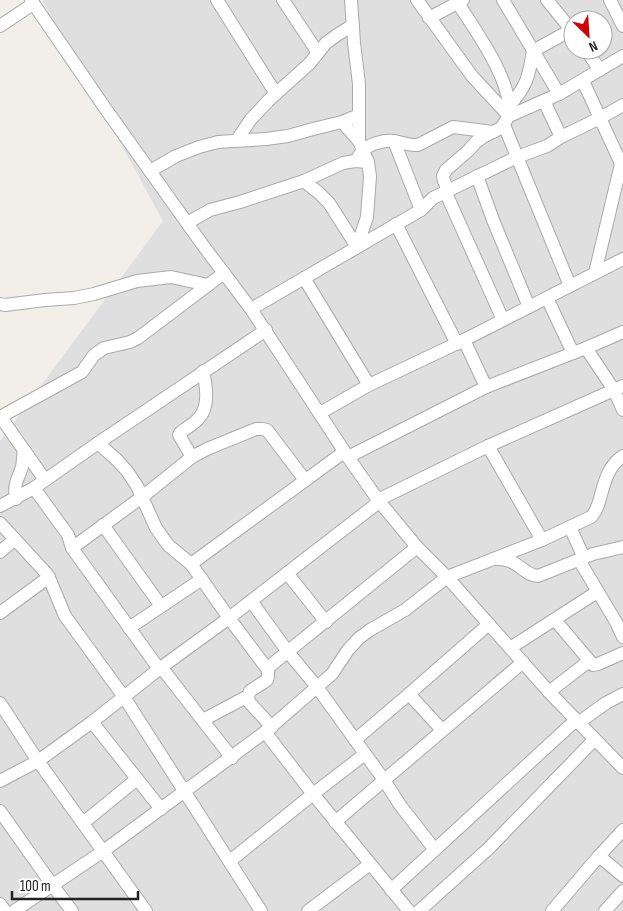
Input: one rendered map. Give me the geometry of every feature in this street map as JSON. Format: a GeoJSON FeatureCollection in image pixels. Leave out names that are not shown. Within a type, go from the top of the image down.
{"type":"FeatureCollection","features":[{"type":"Feature","properties":{"kind":"street"},"geometry":{"type":"LineString","coordinates":[[217,0],[276,94]]}},
{"type":"Feature","properties":{"kind":"street"},"geometry":{"type":"LineString","coordinates":[[283,0],[318,53]]}},
{"type":"Feature","properties":{"kind":"street"},"geometry":{"type":"LineString","coordinates":[[351,0],[358,84],[361,154]]}},
{"type":"Feature","properties":{"kind":"street"},"geometry":{"type":"LineString","coordinates":[[417,0],[504,120]]}},
{"type":"Feature","properties":{"kind":"street"},"geometry":{"type":"LineString","coordinates":[[503,0],[559,94]]}},
{"type":"Feature","properties":{"kind":"street"},"geometry":{"type":"LineString","coordinates":[[547,0],[563,20]]}},
{"type":"Feature","properties":{"kind":"street"},"geometry":{"type":"LineString","coordinates":[[610,0],[623,26]]}},
{"type":"Feature","properties":{"kind":"street"},"geometry":{"type":"LineString","coordinates":[[0,26],[32,2],[187,223],[252,309],[346,455],[378,501],[417,547],[447,577],[549,692],[623,768]]}},
{"type":"Feature","properties":{"kind":"street"},"geometry":{"type":"LineString","coordinates":[[430,18],[454,3],[488,51],[502,78],[504,120],[517,157],[570,286]]}},
{"type":"Feature","properties":{"kind":"street"},"geometry":{"type":"LineString","coordinates":[[237,140],[251,119],[308,64],[326,43],[353,25]]}},
{"type":"Feature","properties":{"kind":"street"},"geometry":{"type":"LineString","coordinates":[[533,51],[563,36]]}},
{"type":"Feature","properties":{"kind":"street"},"geometry":{"type":"LineString","coordinates":[[187,223],[210,210],[304,181],[361,154],[370,156],[376,148],[389,141],[414,146],[453,127],[504,120],[526,84],[533,51]]}},
{"type":"Feature","properties":{"kind":"street"},"geometry":{"type":"LineString","coordinates":[[503,320],[447,191],[443,176],[446,170],[470,150],[476,142],[504,120],[559,94],[623,56]]}},
{"type":"Feature","properties":{"kind":"street"},"geometry":{"type":"LineString","coordinates":[[593,60],[600,70]]}},
{"type":"Feature","properties":{"kind":"street"},"geometry":{"type":"LineString","coordinates":[[583,81],[621,160],[595,274]]}},
{"type":"Feature","properties":{"kind":"street"},"geometry":{"type":"LineString","coordinates":[[544,101],[561,137]]}},
{"type":"Feature","properties":{"kind":"street"},"geometry":{"type":"LineString","coordinates":[[252,309],[421,210],[433,198],[517,157],[546,146],[623,105]]}},
{"type":"Feature","properties":{"kind":"street"},"geometry":{"type":"LineString","coordinates":[[150,171],[176,156],[218,142],[288,136],[342,122],[359,115]]}},
{"type":"Feature","properties":{"kind":"street"},"geometry":{"type":"LineString","coordinates":[[342,122],[361,154],[370,176],[367,217],[357,247]]}},
{"type":"Feature","properties":{"kind":"street"},"geometry":{"type":"LineString","coordinates":[[389,141],[421,210]]}},
{"type":"Feature","properties":{"kind":"street"},"geometry":{"type":"LineString","coordinates":[[477,176],[529,307]]}},
{"type":"Feature","properties":{"kind":"street"},"geometry":{"type":"LineString","coordinates":[[304,181],[329,203],[357,247]]}},
{"type":"Feature","properties":{"kind":"street"},"geometry":{"type":"LineString","coordinates":[[396,224],[486,387]]}},
{"type":"Feature","properties":{"kind":"street"},"geometry":{"type":"LineString","coordinates":[[320,413],[369,385],[460,342],[623,259]]}},
{"type":"Feature","properties":{"kind":"street"},"geometry":{"type":"LineString","coordinates":[[45,480],[0,416],[82,372],[94,355],[104,348],[130,342],[138,338],[224,273]]}},
{"type":"Feature","properties":{"kind":"street"},"geometry":{"type":"LineString","coordinates":[[0,304],[74,298],[137,281],[170,278],[208,285]]}},
{"type":"Feature","properties":{"kind":"street"},"geometry":{"type":"LineString","coordinates":[[304,278],[369,385]]}},
{"type":"Feature","properties":{"kind":"street"},"geometry":{"type":"LineString","coordinates":[[547,298],[573,353]]}},
{"type":"Feature","properties":{"kind":"street"},"geometry":{"type":"LineString","coordinates":[[0,506],[34,488],[203,371],[266,330]]}},
{"type":"Feature","properties":{"kind":"street"},"geometry":{"type":"LineString","coordinates":[[191,564],[305,480],[346,455],[486,387],[623,332]]}},
{"type":"Feature","properties":{"kind":"street"},"geometry":{"type":"LineString","coordinates":[[586,348],[618,388],[623,410]]}},
{"type":"Feature","properties":{"kind":"street"},"geometry":{"type":"LineString","coordinates":[[192,457],[179,435],[199,418],[202,412],[206,399],[203,371]]}},
{"type":"Feature","properties":{"kind":"street"},"geometry":{"type":"LineString","coordinates":[[0,781],[38,761],[92,722],[378,501],[488,446],[618,388]]}},
{"type":"Feature","properties":{"kind":"street"},"geometry":{"type":"LineString","coordinates":[[72,548],[142,497],[192,457],[256,429],[267,430],[305,480]]}},
{"type":"Feature","properties":{"kind":"street"},"geometry":{"type":"LineString","coordinates":[[98,443],[127,471],[137,486],[156,528],[168,545],[191,564],[228,618],[268,670]]}},
{"type":"Feature","properties":{"kind":"street"},"geometry":{"type":"LineString","coordinates":[[488,446],[542,540]]}},
{"type":"Feature","properties":{"kind":"street"},"geometry":{"type":"LineString","coordinates":[[16,498],[15,484],[22,465],[24,450]]}},
{"type":"Feature","properties":{"kind":"street"},"geometry":{"type":"LineString","coordinates":[[14,911],[102,852],[269,730],[332,674],[358,638],[405,610],[447,577],[542,540],[586,520],[594,514],[609,469],[623,456]]}},
{"type":"Feature","properties":{"kind":"street"},"geometry":{"type":"LineString","coordinates":[[34,488],[68,535],[72,548],[129,628],[232,758]]}},
{"type":"Feature","properties":{"kind":"street"},"geometry":{"type":"LineString","coordinates":[[0,523],[48,577],[66,616],[124,697],[261,911]]}},
{"type":"Feature","properties":{"kind":"street"},"geometry":{"type":"LineString","coordinates":[[103,525],[161,606]]}},
{"type":"Feature","properties":{"kind":"street"},"geometry":{"type":"LineString","coordinates":[[570,527],[581,559],[597,592],[623,637]]}},
{"type":"Feature","properties":{"kind":"street"},"geometry":{"type":"LineString","coordinates":[[0,552],[16,540]]}},
{"type":"Feature","properties":{"kind":"street"},"geometry":{"type":"LineString","coordinates":[[203,720],[248,696],[250,692],[267,680],[270,666],[417,547]]}},
{"type":"Feature","properties":{"kind":"street"},"geometry":{"type":"LineString","coordinates":[[492,560],[507,559],[532,576],[538,576],[593,554],[623,547]]}},
{"type":"Feature","properties":{"kind":"street"},"geometry":{"type":"LineString","coordinates":[[287,573],[326,622]]}},
{"type":"Feature","properties":{"kind":"street"},"geometry":{"type":"LineString","coordinates":[[0,613],[48,577]]}},
{"type":"Feature","properties":{"kind":"street"},"geometry":{"type":"LineString","coordinates":[[129,628],[202,579]]}},
{"type":"Feature","properties":{"kind":"street"},"geometry":{"type":"LineString","coordinates":[[510,648],[597,592]]}},
{"type":"Feature","properties":{"kind":"street"},"geometry":{"type":"LineString","coordinates":[[251,601],[288,652],[317,687],[400,805],[435,850]]}},
{"type":"Feature","properties":{"kind":"street"},"geometry":{"type":"LineString","coordinates":[[554,620],[593,664],[598,664],[623,653]]}},
{"type":"Feature","properties":{"kind":"street"},"geometry":{"type":"LineString","coordinates":[[355,740],[489,624]]}},
{"type":"Feature","properties":{"kind":"street"},"geometry":{"type":"LineString","coordinates":[[549,692],[589,661]]}},
{"type":"Feature","properties":{"kind":"street"},"geometry":{"type":"LineString","coordinates":[[335,822],[523,662]]}},
{"type":"Feature","properties":{"kind":"street"},"geometry":{"type":"LineString","coordinates":[[409,694],[442,730]]}},
{"type":"Feature","properties":{"kind":"street"},"geometry":{"type":"LineString","coordinates":[[391,890],[577,722],[623,694]]}},
{"type":"Feature","properties":{"kind":"street"},"geometry":{"type":"LineString","coordinates":[[248,696],[249,702],[313,794],[409,911]]}},
{"type":"Feature","properties":{"kind":"street"},"geometry":{"type":"LineString","coordinates":[[0,703],[82,824],[146,911]]}},
{"type":"Feature","properties":{"kind":"street"},"geometry":{"type":"LineString","coordinates":[[92,722],[161,809]]}},
{"type":"Feature","properties":{"kind":"street"},"geometry":{"type":"LineString","coordinates":[[419,911],[488,849],[594,740]]}},
{"type":"Feature","properties":{"kind":"street"},"geometry":{"type":"LineString","coordinates":[[230,861],[365,754]]}},
{"type":"Feature","properties":{"kind":"street"},"geometry":{"type":"LineString","coordinates":[[82,824],[137,779]]}},
{"type":"Feature","properties":{"kind":"street"},"geometry":{"type":"LineString","coordinates":[[0,811],[72,911]]}},
{"type":"Feature","properties":{"kind":"street"},"geometry":{"type":"LineString","coordinates":[[552,911],[623,830]]}},
{"type":"Feature","properties":{"kind":"street"},"geometry":{"type":"LineString","coordinates":[[599,856],[623,876]]}},
{"type":"Feature","properties":{"kind":"street"},"geometry":{"type":"LineString","coordinates":[[308,911],[370,864]]}},
{"type":"Feature","properties":{"kind":"street"},"geometry":{"type":"LineString","coordinates":[[605,911],[623,891]]}},
{"type":"Feature","properties":{"kind":"street"},"geometry":{"type":"LineString","coordinates":[[0,904],[5,911]]}},
{"type":"Feature","properties":{"kind":"shaded area"},"geometry":{"type":"Polygon","coordinates":[[[42,0],[623,0],[623,911],[0,911],[0,441],[163,221],[42,0]]]}}]}
